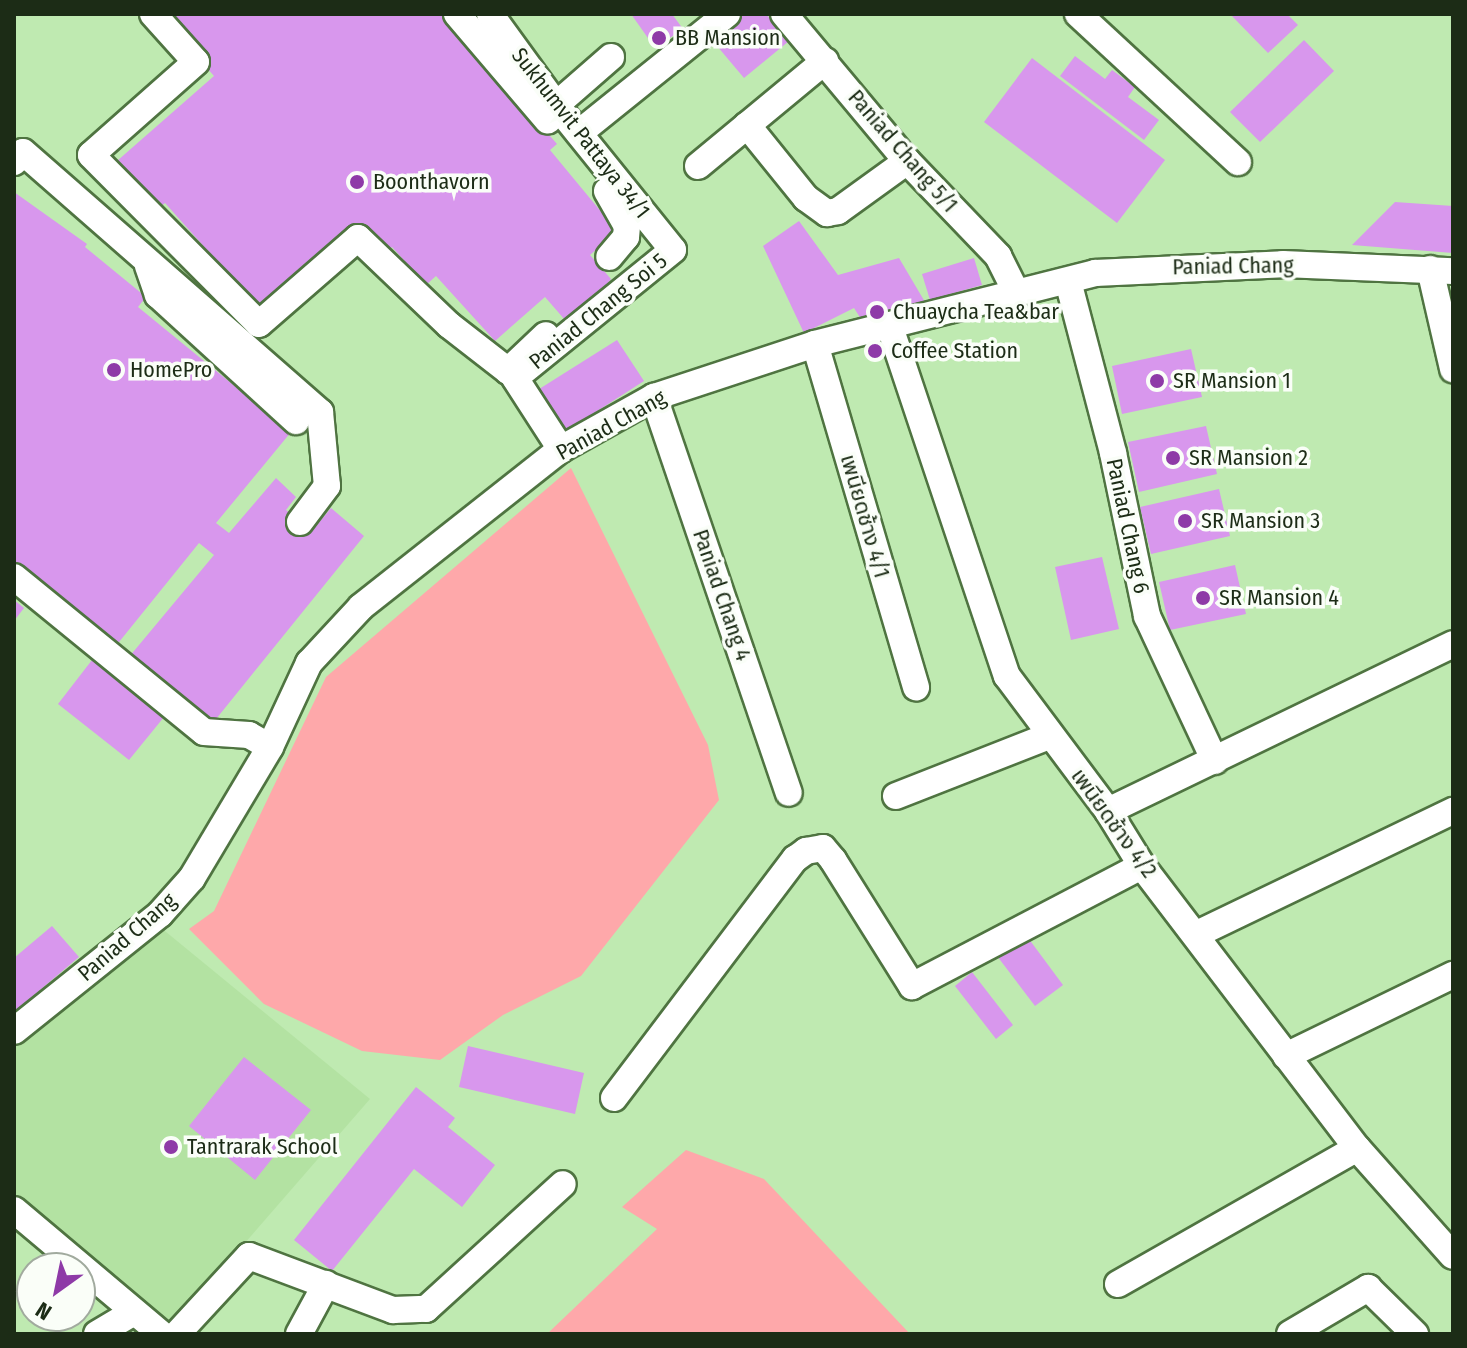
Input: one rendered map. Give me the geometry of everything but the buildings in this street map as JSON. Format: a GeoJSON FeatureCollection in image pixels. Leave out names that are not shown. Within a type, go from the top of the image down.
{"type":"FeatureCollection","features":[{"type":"Feature","properties":{"kind":"street"},"geometry":{"type":"LineString","coordinates":[[153,14],[196,62],[91,155],[259,324],[358,238],[449,325],[508,371],[546,335]]}},
{"type":"Feature","properties":{"kind":"street"},"geometry":{"type":"LineString","coordinates":[[457,14],[621,208],[626,237],[609,257]]}},
{"type":"Feature","properties":{"kind":"street","name":"Sukhumvit Pattaya 34/1"},"geometry":{"type":"LineString","coordinates":[[490,14],[556,105],[673,250]]}},
{"type":"Feature","properties":{"kind":"street"},"geometry":{"type":"LineString","coordinates":[[579,133],[727,14]]}},
{"type":"Feature","properties":{"kind":"street","name":"Paniad Chang 5/1"},"geometry":{"type":"LineString","coordinates":[[784,14],[907,161],[998,256],[1016,292]]}},
{"type":"Feature","properties":{"kind":"street"},"geometry":{"type":"LineString","coordinates":[[1078,14],[1238,162]]}},
{"type":"Feature","properties":{"kind":"street"},"geometry":{"type":"LineString","coordinates":[[556,105],[611,57]]}},
{"type":"Feature","properties":{"kind":"street"},"geometry":{"type":"LineString","coordinates":[[698,166],[825,61]]}},
{"type":"Feature","properties":{"kind":"street"},"geometry":{"type":"LineString","coordinates":[[747,125],[806,198],[827,213],[907,161]]}},
{"type":"Feature","properties":{"kind":"street"},"geometry":{"type":"LineString","coordinates":[[14,162],[23,152],[148,266],[169,276],[320,412],[327,486],[300,522]]}},
{"type":"Feature","properties":{"kind":"street","name":"Paniad Chang Soi 5"},"geometry":{"type":"LineString","coordinates":[[561,449],[515,378],[673,250]]}},
{"type":"Feature","properties":{"kind":"street","name":"Paniad Chang"},"geometry":{"type":"LineString","coordinates":[[14,1031],[160,914],[192,878],[270,747],[309,663],[361,607],[561,449],[654,397],[815,344],[1095,273],[1195,265],[1441,270]]}},
{"type":"Feature","properties":{"kind":"street"},"geometry":{"type":"LineString","coordinates":[[148,266],[158,295],[296,421]]}},
{"type":"Feature","properties":{"kind":"street"},"geometry":{"type":"LineString","coordinates":[[1441,270],[1453,369]]}},
{"type":"Feature","properties":{"kind":"street","name":"Paniad Chang 6"},"geometry":{"type":"LineString","coordinates":[[1068,281],[1113,453],[1147,616],[1215,761]]}},
{"type":"Feature","properties":{"kind":"street","name":"เพนียดช้าง 4/2"},"geometry":{"type":"LineString","coordinates":[[890,327],[1007,676],[1108,811],[1142,866],[1197,934],[1286,1056],[1357,1148],[1453,1256]]}},
{"type":"Feature","properties":{"kind":"street","name":"เพนียดช้าง 4/1"},"geometry":{"type":"LineString","coordinates":[[815,344],[916,687]]}},
{"type":"Feature","properties":{"kind":"street","name":"Paniad Chang 4"},"geometry":{"type":"LineString","coordinates":[[654,397],[789,793]]}},
{"type":"Feature","properties":{"kind":"street"},"geometry":{"type":"LineString","coordinates":[[14,577],[204,732],[249,735],[270,747]]}},
{"type":"Feature","properties":{"kind":"street"},"geometry":{"type":"LineString","coordinates":[[1108,811],[1453,644]]}},
{"type":"Feature","properties":{"kind":"street"},"geometry":{"type":"LineString","coordinates":[[896,796],[1049,736]]}},
{"type":"Feature","properties":{"kind":"street"},"geometry":{"type":"LineString","coordinates":[[1197,934],[1453,811]]}},
{"type":"Feature","properties":{"kind":"street"},"geometry":{"type":"LineString","coordinates":[[614,1098],[795,859],[806,851],[823,848],[833,860],[912,986],[1142,866]]}},
{"type":"Feature","properties":{"kind":"street"},"geometry":{"type":"LineString","coordinates":[[1286,1056],[1453,975]]}},
{"type":"Feature","properties":{"kind":"street"},"geometry":{"type":"LineString","coordinates":[[1118,1284],[1357,1148]]}},
{"type":"Feature","properties":{"kind":"street"},"geometry":{"type":"LineString","coordinates":[[177,1334],[249,1256],[393,1310],[426,1309],[563,1184]]}},
{"type":"Feature","properties":{"kind":"street"},"geometry":{"type":"LineString","coordinates":[[14,1210],[161,1334]]}},
{"type":"Feature","properties":{"kind":"street"},"geometry":{"type":"LineString","coordinates":[[299,1334],[326,1284]]}},
{"type":"Feature","properties":{"kind":"street"},"geometry":{"type":"LineString","coordinates":[[1290,1334],[1368,1288],[1415,1334]]}},
{"type":"Feature","properties":{"kind":"street"},"geometry":{"type":"LineString","coordinates":[[97,1334],[134,1312]]}},
{"type":"Feature","properties":{"kind":"shaded area"},"geometry":{"type":"Polygon","coordinates":[[[571,468],[708,745],[719,800],[581,976],[503,1015],[440,1060],[362,1051],[264,1004],[189,929],[214,911],[326,677],[571,468]]]}},
{"type":"Feature","properties":{"kind":"shaded area","name":"Tantrarak School"},"geometry":{"type":"Polygon","coordinates":[[[160,927],[370,1099],[172,1327],[96,1264],[96,1252],[82,1252],[14,1196],[14,1048],[160,927]]]}},
{"type":"Feature","properties":{"kind":"shaded area"},"geometry":{"type":"Polygon","coordinates":[[[686,1150],[764,1179],[910,1334],[547,1334],[657,1229],[622,1207],[686,1150]]]}},
{"type":"Feature","properties":{"kind":"place","name":"BB Mansion"},"geometry":{"type":"Point","coordinates":[659,38]}},
{"type":"Feature","properties":{"kind":"place","name":"Boonthavorn"},"geometry":{"type":"Point","coordinates":[357,182]}},
{"type":"Feature","properties":{"kind":"place","name":"Chuaycha Tea&bar"},"geometry":{"type":"Point","coordinates":[877,312]}},
{"type":"Feature","properties":{"kind":"place","name":"Coffee Station"},"geometry":{"type":"Point","coordinates":[875,351]}},
{"type":"Feature","properties":{"kind":"place","name":"HomePro"},"geometry":{"type":"Point","coordinates":[114,370]}},
{"type":"Feature","properties":{"kind":"place","name":"SR Mansion 1"},"geometry":{"type":"Point","coordinates":[1157,381]}},
{"type":"Feature","properties":{"kind":"place","name":"SR Mansion 2"},"geometry":{"type":"Point","coordinates":[1173,458]}},
{"type":"Feature","properties":{"kind":"place","name":"SR Mansion 3"},"geometry":{"type":"Point","coordinates":[1185,521]}},
{"type":"Feature","properties":{"kind":"place","name":"SR Mansion 4"},"geometry":{"type":"Point","coordinates":[1203,598]}},
{"type":"Feature","properties":{"kind":"place","name":"Tantrarak School"},"geometry":{"type":"Point","coordinates":[171,1147]}}]}
